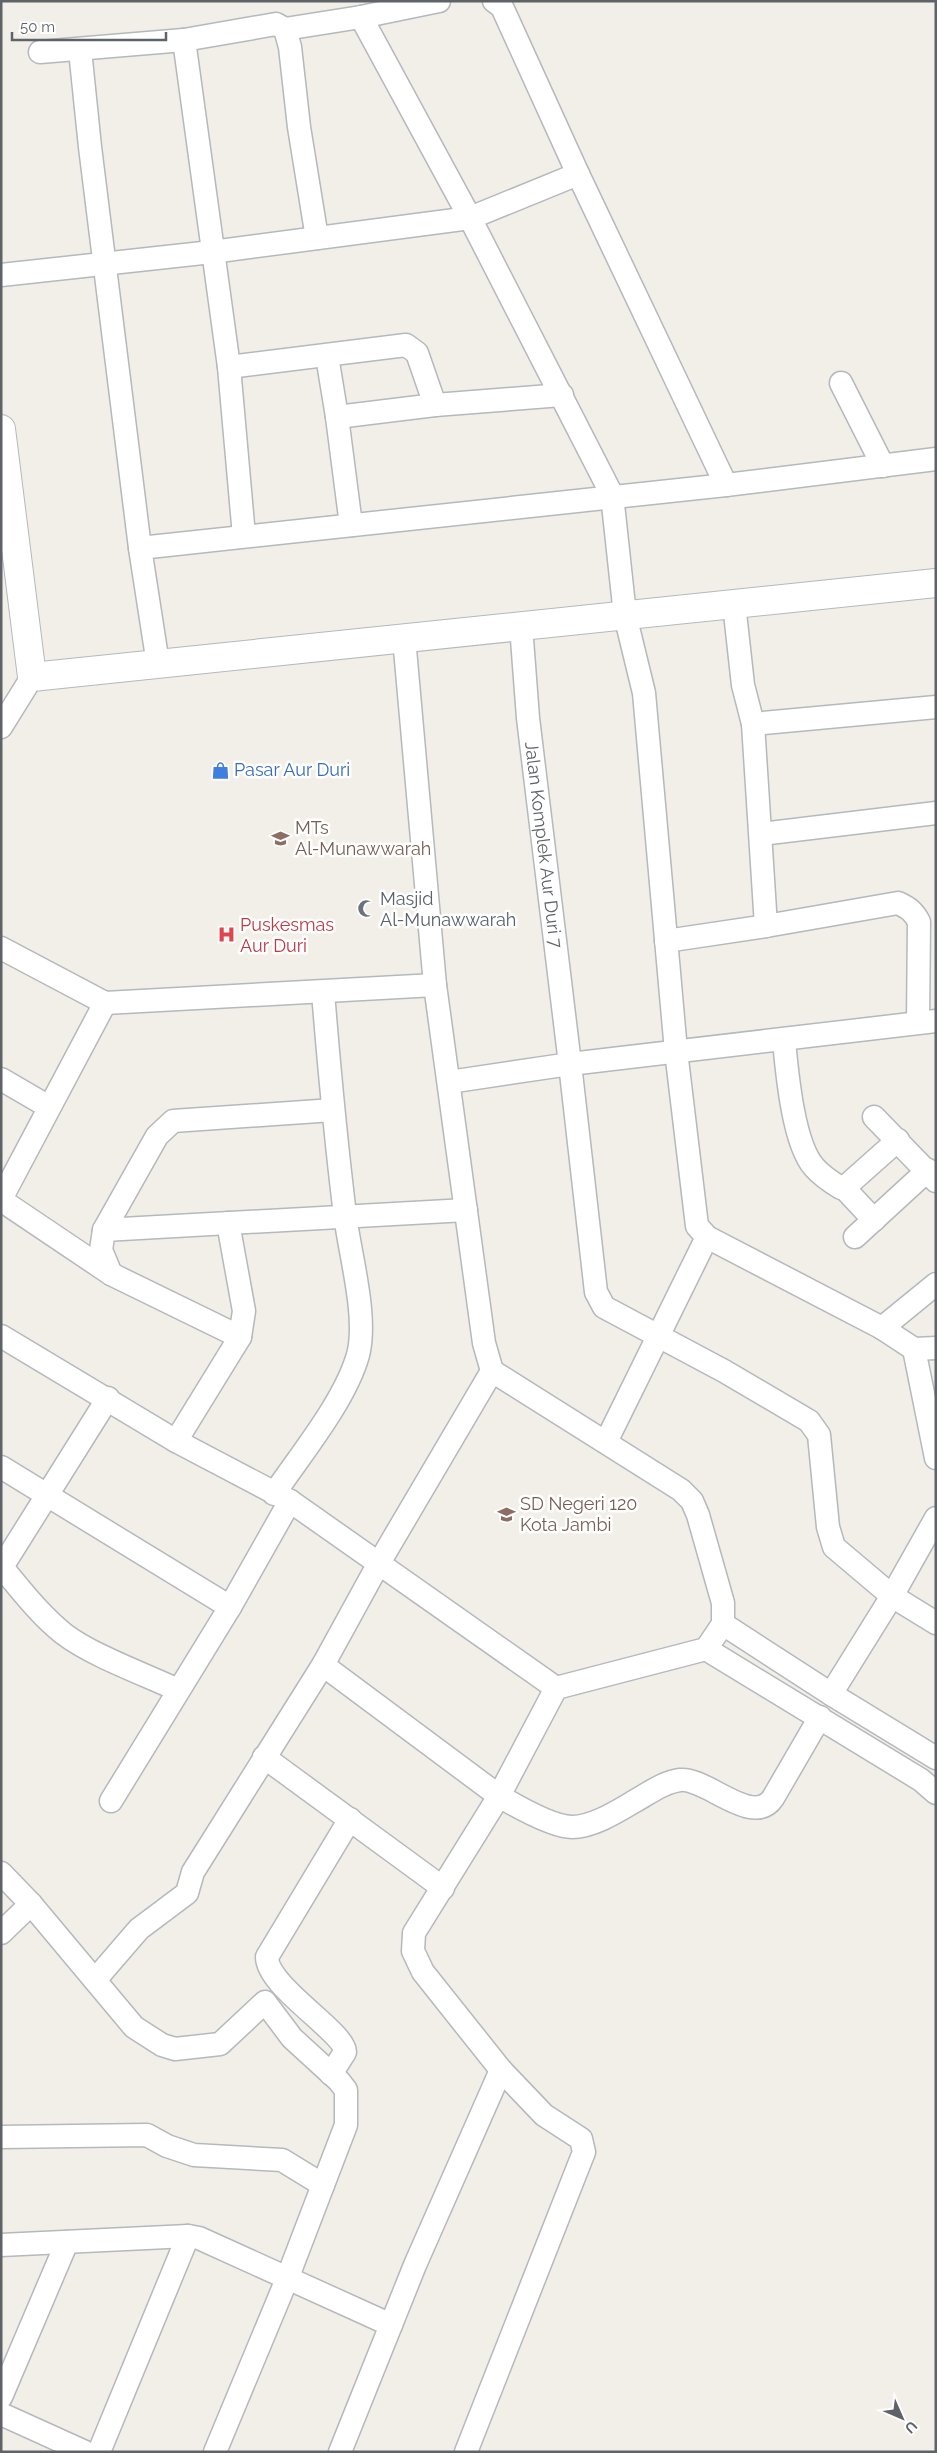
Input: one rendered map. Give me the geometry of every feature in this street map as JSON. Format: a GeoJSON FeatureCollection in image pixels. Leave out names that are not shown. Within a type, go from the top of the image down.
{"type":"FeatureCollection","features":[{"type":"Feature","properties":{"kind":"street"},"geometry":{"type":"LineString","coordinates":[[40,52],[184,40],[276,24],[285,28],[361,17],[439,1]]}},
{"type":"Feature","properties":{"kind":"street"},"geometry":{"type":"LineString","coordinates":[[494,1],[502,7],[578,174],[726,484]]}},
{"type":"Feature","properties":{"kind":"street"},"geometry":{"type":"LineString","coordinates":[[361,17],[470,218],[612,495],[625,615],[644,693],[676,1051],[697,1226],[707,1237],[925,1349],[936,1458]]}},
{"type":"Feature","properties":{"kind":"street"},"geometry":{"type":"LineString","coordinates":[[285,28],[290,48],[299,127],[317,238]]}},
{"type":"Feature","properties":{"kind":"street"},"geometry":{"type":"LineString","coordinates":[[184,40],[229,367],[244,536]]}},
{"type":"Feature","properties":{"kind":"street"},"geometry":{"type":"LineString","coordinates":[[80,50],[104,264],[140,548],[158,664]]}},
{"type":"Feature","properties":{"kind":"street"},"geometry":{"type":"LineString","coordinates":[[1,275],[212,252],[470,218],[578,174]]}},
{"type":"Feature","properties":{"kind":"street"},"geometry":{"type":"LineString","coordinates":[[229,367],[406,345],[413,348],[416,353],[435,405]]}},
{"type":"Feature","properties":{"kind":"street"},"geometry":{"type":"LineString","coordinates":[[327,356],[338,416],[351,525]]}},
{"type":"Feature","properties":{"kind":"street"},"geometry":{"type":"LineString","coordinates":[[841,383],[882,466]]}},
{"type":"Feature","properties":{"kind":"street"},"geometry":{"type":"LineString","coordinates":[[338,416],[435,405],[562,395]]}},
{"type":"Feature","properties":{"kind":"street"},"geometry":{"type":"LineString","coordinates":[[1,429],[6,513],[32,677],[1,727]]}},
{"type":"Feature","properties":{"kind":"street"},"geometry":{"type":"LineString","coordinates":[[140,548],[726,484],[936,459]]}},
{"type":"Feature","properties":{"kind":"street"},"geometry":{"type":"LineString","coordinates":[[32,677],[936,583]]}},
{"type":"Feature","properties":{"kind":"street"},"geometry":{"type":"LineString","coordinates":[[734,604],[743,685],[754,724],[766,926]]}},
{"type":"Feature","properties":{"kind":"street","name":"Jalan Komplek Aur Duri 7"},"geometry":{"type":"LineString","coordinates":[[520,626],[528,718],[598,1298],[604,1307],[759,1391],[809,1421],[816,1428],[820,1443],[828,1527],[834,1547],[892,1596]]}},
{"type":"Feature","properties":{"kind":"street"},"geometry":{"type":"LineString","coordinates":[[404,638],[436,985],[484,1343],[492,1371],[681,1490],[692,1501],[698,1515],[723,1603],[722,1624],[706,1649],[556,1688],[499,1796],[414,1933],[413,1951],[423,1972],[501,2070],[544,2116],[581,2139],[584,2152],[466,2452]]}},
{"type":"Feature","properties":{"kind":"street"},"geometry":{"type":"LineString","coordinates":[[754,724],[936,707]]}},
{"type":"Feature","properties":{"kind":"street"},"geometry":{"type":"LineString","coordinates":[[761,834],[936,812]]}},
{"type":"Feature","properties":{"kind":"street"},"geometry":{"type":"LineString","coordinates":[[449,1082],[570,1064],[676,1051],[784,1041],[927,1022],[919,922],[914,913],[907,907],[898,904],[666,942]]}},
{"type":"Feature","properties":{"kind":"street"},"geometry":{"type":"LineString","coordinates":[[1,948],[105,1003],[436,985]]}},
{"type":"Feature","properties":{"kind":"street"},"geometry":{"type":"LineString","coordinates":[[111,1801],[230,1607],[282,1498],[341,1395],[358,1354],[359,1318],[333,1110],[323,992]]}},
{"type":"Feature","properties":{"kind":"street"},"geometry":{"type":"LineString","coordinates":[[105,1003],[1,1200],[111,1274],[240,1337]]}},
{"type":"Feature","properties":{"kind":"street"},"geometry":{"type":"LineString","coordinates":[[784,1041],[791,1105],[807,1156],[813,1166],[840,1188],[844,1188],[874,1220]]}},
{"type":"Feature","properties":{"kind":"street"},"geometry":{"type":"LineString","coordinates":[[1,1079],[49,1107]]}},
{"type":"Feature","properties":{"kind":"street"},"geometry":{"type":"LineString","coordinates":[[111,1274],[100,1250],[104,1230],[157,1136],[173,1121],[333,1110]]}},
{"type":"Feature","properties":{"kind":"street"},"geometry":{"type":"LineString","coordinates":[[855,1237],[932,1175],[874,1117]]}},
{"type":"Feature","properties":{"kind":"street"},"geometry":{"type":"LineString","coordinates":[[844,1188],[898,1140]]}},
{"type":"Feature","properties":{"kind":"street"},"geometry":{"type":"LineString","coordinates":[[104,1230],[466,1210]]}},
{"type":"Feature","properties":{"kind":"street"},"geometry":{"type":"LineString","coordinates":[[176,1441],[240,1337],[244,1310],[228,1223]]}},
{"type":"Feature","properties":{"kind":"street"},"geometry":{"type":"LineString","coordinates":[[606,1442],[707,1237]]}},
{"type":"Feature","properties":{"kind":"street"},"geometry":{"type":"LineString","coordinates":[[882,1328],[936,1284]]}},
{"type":"Feature","properties":{"kind":"street"},"geometry":{"type":"LineString","coordinates":[[1,1336],[108,1398],[176,1441],[282,1498],[379,1563],[556,1688]]}},
{"type":"Feature","properties":{"kind":"street"},"geometry":{"type":"LineString","coordinates":[[95,1980],[139,1929],[186,1893],[193,1872],[323,1665],[379,1563],[492,1371]]}},
{"type":"Feature","properties":{"kind":"street"},"geometry":{"type":"LineString","coordinates":[[108,1398],[2,1567],[43,1615],[65,1635],[90,1649],[178,1690]]}},
{"type":"Feature","properties":{"kind":"street"},"geometry":{"type":"LineString","coordinates":[[1,1467],[230,1607]]}},
{"type":"Feature","properties":{"kind":"street"},"geometry":{"type":"LineString","coordinates":[[831,1694],[892,1596],[936,1518]]}},
{"type":"Feature","properties":{"kind":"street"},"geometry":{"type":"LineString","coordinates":[[892,1596],[936,1623]]}},
{"type":"Feature","properties":{"kind":"street"},"geometry":{"type":"LineString","coordinates":[[722,1624],[936,1758]]}},
{"type":"Feature","properties":{"kind":"street"},"geometry":{"type":"LineString","coordinates":[[706,1649],[921,1780],[936,1793]]}},
{"type":"Feature","properties":{"kind":"street"},"geometry":{"type":"LineString","coordinates":[[323,1665],[499,1796],[528,1813],[572,1827],[589,1824],[657,1788],[681,1780],[690,1781],[735,1802],[757,1808],[770,1802],[820,1717]]}},
{"type":"Feature","properties":{"kind":"street"},"geometry":{"type":"LineString","coordinates":[[264,1757],[443,1888]]}},
{"type":"Feature","properties":{"kind":"street"},"geometry":{"type":"LineString","coordinates":[[330,2074],[343,2055],[345,2048],[342,2042],[303,2006],[271,1971],[267,1957],[350,1819]]}},
{"type":"Feature","properties":{"kind":"street"},"geometry":{"type":"LineString","coordinates":[[1,1873],[31,1904],[134,2027],[148,2038],[176,2049],[220,2044],[265,2002],[284,2030],[346,2090],[346,2125],[287,2279],[215,2452]]}},
{"type":"Feature","properties":{"kind":"street"},"geometry":{"type":"LineString","coordinates":[[1,1933],[31,1904]]}},
{"type":"Feature","properties":{"kind":"street"},"geometry":{"type":"LineString","coordinates":[[284,2030],[303,2006]]}},
{"type":"Feature","properties":{"kind":"street"},"geometry":{"type":"LineString","coordinates":[[340,2452],[391,2325],[501,2070]]}},
{"type":"Feature","properties":{"kind":"street"},"geometry":{"type":"LineString","coordinates":[[1,2137],[147,2135],[167,2146],[194,2155],[282,2160],[323,2186]]}},
{"type":"Feature","properties":{"kind":"street"},"geometry":{"type":"LineString","coordinates":[[1,2245],[188,2236],[199,2238],[391,2325]]}},
{"type":"Feature","properties":{"kind":"street"},"geometry":{"type":"LineString","coordinates":[[100,2452],[188,2236]]}},
{"type":"Feature","properties":{"kind":"street"},"geometry":{"type":"LineString","coordinates":[[1,2397],[67,2242]]}},
{"type":"Feature","properties":{"kind":"street"},"geometry":{"type":"LineString","coordinates":[[1,2414],[85,2452]]}},
{"type":"Feature","properties":{"kind":"place","name":"Pasar Aur Duri"},"geometry":{"type":"Point","coordinates":[220,770]}},
{"type":"Feature","properties":{"kind":"place","name":"MTs Al-Munawwarah"},"geometry":{"type":"Point","coordinates":[281,838]}},
{"type":"Feature","properties":{"kind":"place","name":"Masjid Al-Munawwarah"},"geometry":{"type":"Point","coordinates":[366,909]}},
{"type":"Feature","properties":{"kind":"place","name":"Puskesmas Aur Duri"},"geometry":{"type":"Point","coordinates":[226,935]}},
{"type":"Feature","properties":{"kind":"place","name":"SD Negeri 120 Kota Jambi"},"geometry":{"type":"Point","coordinates":[506,1514]}}]}
